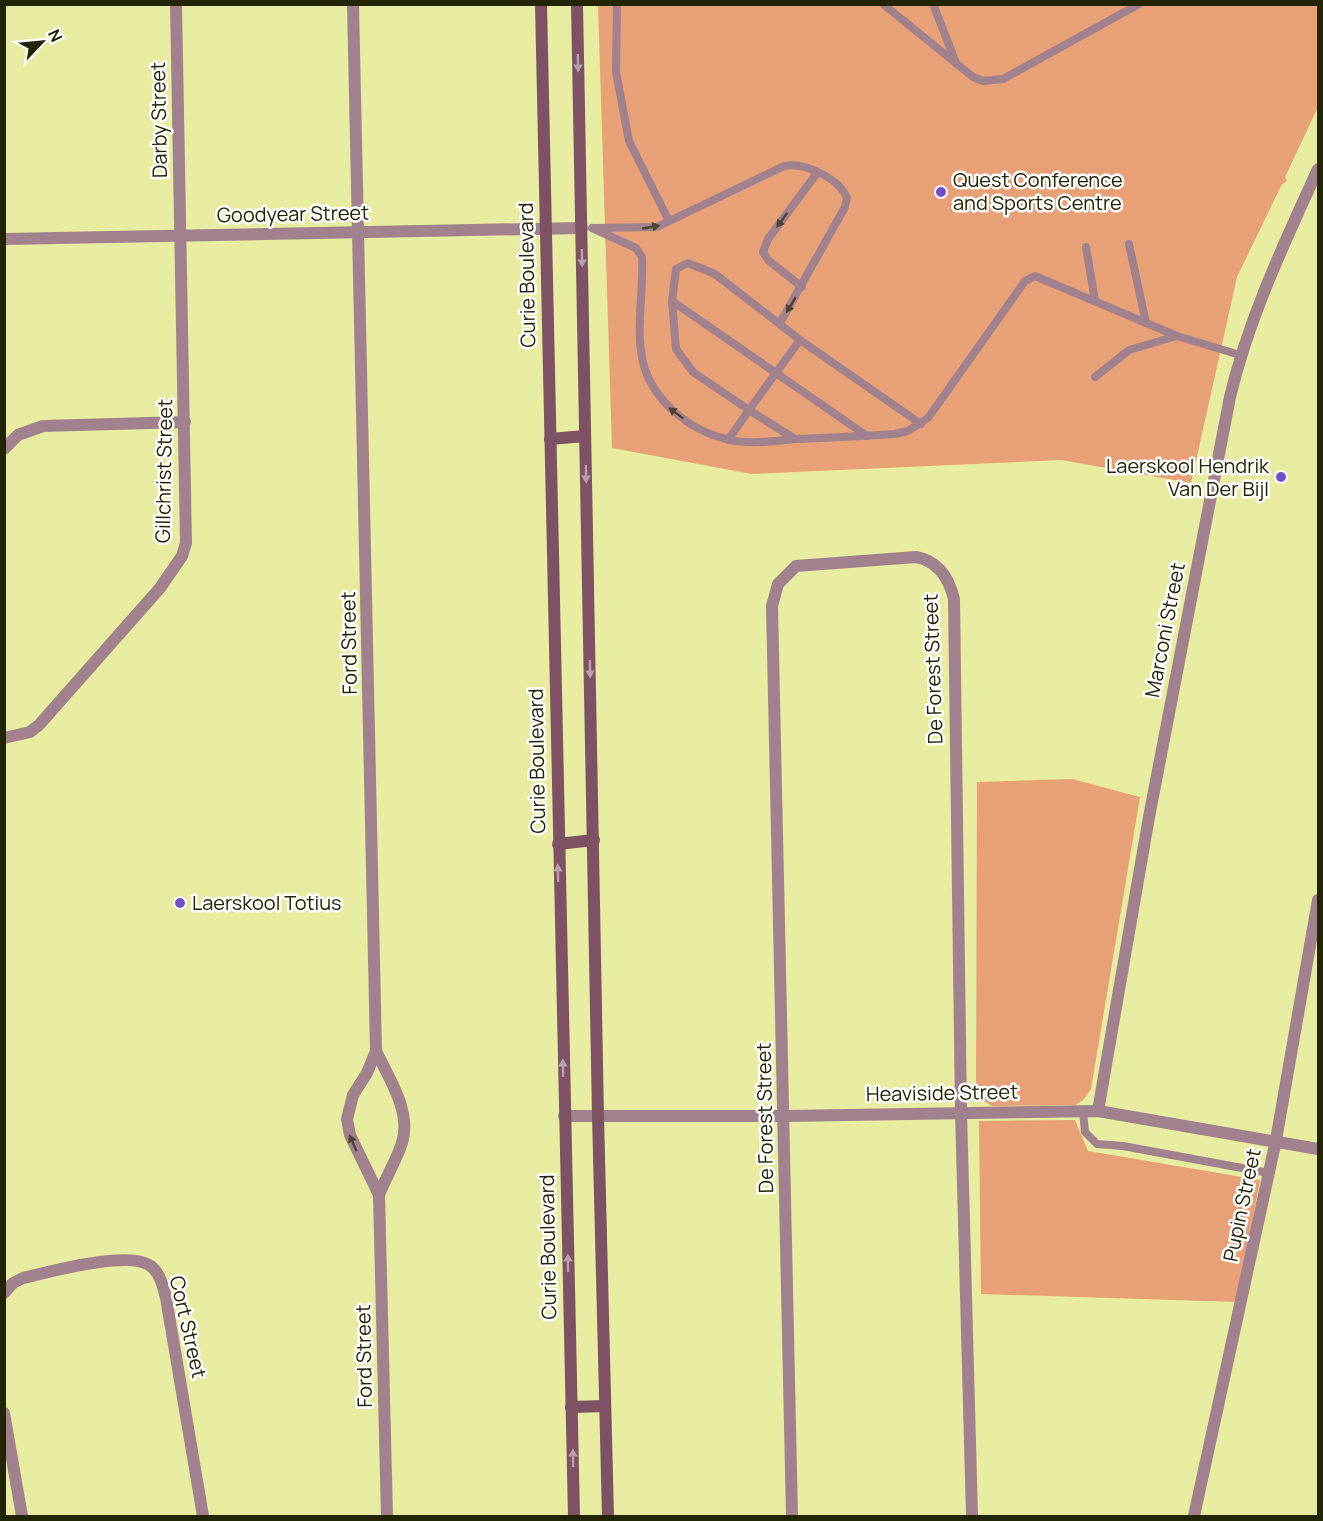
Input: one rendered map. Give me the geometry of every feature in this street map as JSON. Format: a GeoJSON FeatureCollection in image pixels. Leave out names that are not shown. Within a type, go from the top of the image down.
{"type":"FeatureCollection","features":[{"type":"Feature","properties":{"kind":"street","name":"Darby Street"},"geometry":{"type":"LineString","coordinates":[[176,4],[181,235]]}},
{"type":"Feature","properties":{"kind":"street"},"geometry":{"type":"LineString","coordinates":[[353,4],[358,233]]}},
{"type":"Feature","properties":{"kind":"street","name":"Curie Boulevard"},"geometry":{"type":"LineString","coordinates":[[541,4],[574,1516]]}},
{"type":"Feature","properties":{"kind":"street"},"geometry":{"type":"LineString","coordinates":[[577,4],[587,228],[585,436],[608,1516]]}},
{"type":"Feature","properties":{"kind":"street","name":"Marconi Street"},"geometry":{"type":"LineString","coordinates":[[1098,1111],[1149,818],[1240,355],[1256,308],[1318,169]]}},
{"type":"Feature","properties":{"kind":"street","name":"Goodyear Street"},"geometry":{"type":"LineString","coordinates":[[4,240],[587,228]]}},
{"type":"Feature","properties":{"kind":"street","name":"Ford Street"},"geometry":{"type":"LineString","coordinates":[[358,233],[376,1052],[399,1101],[405,1123],[402,1143],[379,1195]]}},
{"type":"Feature","properties":{"kind":"street","name":"Gillchrist Street"},"geometry":{"type":"LineString","coordinates":[[4,738],[30,732],[39,725],[159,588],[182,555],[187,534],[181,235]]}},
{"type":"Feature","properties":{"kind":"street"},"geometry":{"type":"LineString","coordinates":[[4,449],[18,435],[43,426],[185,422]]}},
{"type":"Feature","properties":{"kind":"street"},"geometry":{"type":"LineString","coordinates":[[550,439],[585,436]]}},
{"type":"Feature","properties":{"kind":"street","name":"De Forest Street"},"geometry":{"type":"LineString","coordinates":[[792,1516],[772,606],[774,594],[785,574],[796,566],[916,557],[932,563],[940,570],[948,580],[954,599],[961,1112],[972,1516]]}},
{"type":"Feature","properties":{"kind":"street"},"geometry":{"type":"LineString","coordinates":[[558,844],[594,840]]}},
{"type":"Feature","properties":{"kind":"street","name":"Pupin Street"},"geometry":{"type":"LineString","coordinates":[[1194,1516],[1276,1140],[1318,900]]}},
{"type":"Feature","properties":{"kind":"street","name":"Ford Street"},"geometry":{"type":"LineString","coordinates":[[376,1052],[367,1073],[353,1095],[347,1119],[350,1135],[379,1195],[387,1516]]}},
{"type":"Feature","properties":{"kind":"street","name":"Heaviside Street"},"geometry":{"type":"LineString","coordinates":[[564,1116],[785,1116],[1098,1111],[1318,1149]]}},
{"type":"Feature","properties":{"kind":"street","name":"Cort Street"},"geometry":{"type":"LineString","coordinates":[[4,1293],[13,1283],[23,1278],[111,1261],[132,1259],[153,1267],[161,1279],[166,1298],[203,1516]]}},
{"type":"Feature","properties":{"kind":"street"},"geometry":{"type":"LineString","coordinates":[[571,1407],[605,1406]]}},
{"type":"Feature","properties":{"kind":"street"},"geometry":{"type":"LineString","coordinates":[[4,1413],[22,1516]]}},
{"type":"Feature","properties":{"kind":"lane"},"geometry":{"type":"LineString","coordinates":[[617,4],[616,72],[629,141],[669,221]]}},
{"type":"Feature","properties":{"kind":"lane"},"geometry":{"type":"LineString","coordinates":[[883,4],[956,64],[983,81],[1002,78],[1140,4]]}},
{"type":"Feature","properties":{"kind":"lane"},"geometry":{"type":"LineString","coordinates":[[933,4],[956,64]]}},
{"type":"Feature","properties":{"kind":"lane"},"geometry":{"type":"LineString","coordinates":[[587,228],[650,228],[784,166],[799,165],[817,173],[842,188],[847,198],[845,207],[780,324]]}},
{"type":"Feature","properties":{"kind":"lane"},"geometry":{"type":"LineString","coordinates":[[801,287],[768,260],[763,252],[768,239],[817,173]]}},
{"type":"Feature","properties":{"kind":"lane"},"geometry":{"type":"LineString","coordinates":[[587,228],[636,248],[642,258],[642,352],[646,371],[656,391],[664,403],[688,421],[728,440],[795,440],[895,434],[921,424],[1029,278],[1035,276],[1177,336],[1240,355]]}},
{"type":"Feature","properties":{"kind":"lane"},"geometry":{"type":"LineString","coordinates":[[1130,244],[1146,323]]}},
{"type":"Feature","properties":{"kind":"lane"},"geometry":{"type":"LineString","coordinates":[[1086,247],[1095,301]]}},
{"type":"Feature","properties":{"kind":"lane"},"geometry":{"type":"LineString","coordinates":[[795,440],[693,372],[682,358],[674,340],[672,302],[676,269],[688,263],[715,274],[800,340],[921,424]]}},
{"type":"Feature","properties":{"kind":"lane"},"geometry":{"type":"LineString","coordinates":[[672,302],[778,372],[867,436]]}},
{"type":"Feature","properties":{"kind":"lane"},"geometry":{"type":"LineString","coordinates":[[1095,377],[1129,350],[1177,336]]}},
{"type":"Feature","properties":{"kind":"lane"},"geometry":{"type":"LineString","coordinates":[[728,440],[800,340]]}},
{"type":"Feature","properties":{"kind":"lane"},"geometry":{"type":"LineString","coordinates":[[1083,1111],[1085,1132],[1097,1144],[1123,1146],[1269,1173]]}},
{"type":"Feature","properties":{"kind":"shaded area","name":"Quest Conference and Sports Centre"},"geometry":{"type":"Polygon","coordinates":[[[598,5],[1318,5],[1318,107],[1285,177],[1287,181],[1282,184],[1237,277],[1191,483],[1061,460],[752,474],[612,448],[598,5]]]}},
{"type":"Feature","properties":{"kind":"shaded area"},"geometry":{"type":"Polygon","coordinates":[[[1072,779],[1140,797],[1091,1089],[1076,1105],[992,1106],[982,1100],[976,1088],[977,782],[1072,779]]]}},
{"type":"Feature","properties":{"kind":"shaded area"},"geometry":{"type":"Polygon","coordinates":[[[1075,1120],[1088,1151],[1260,1180],[1237,1302],[981,1294],[979,1121],[1075,1120]]]}},
{"type":"Feature","properties":{"kind":"place","name":"Quest Conference and Sports Centre"},"geometry":{"type":"Point","coordinates":[941,192]}},
{"type":"Feature","properties":{"kind":"place","name":"Laerskool Hendrik Van Der Bijl"},"geometry":{"type":"Point","coordinates":[1281,477]}},
{"type":"Feature","properties":{"kind":"place","name":"Laerskool Totius"},"geometry":{"type":"Point","coordinates":[180,903]}}]}
